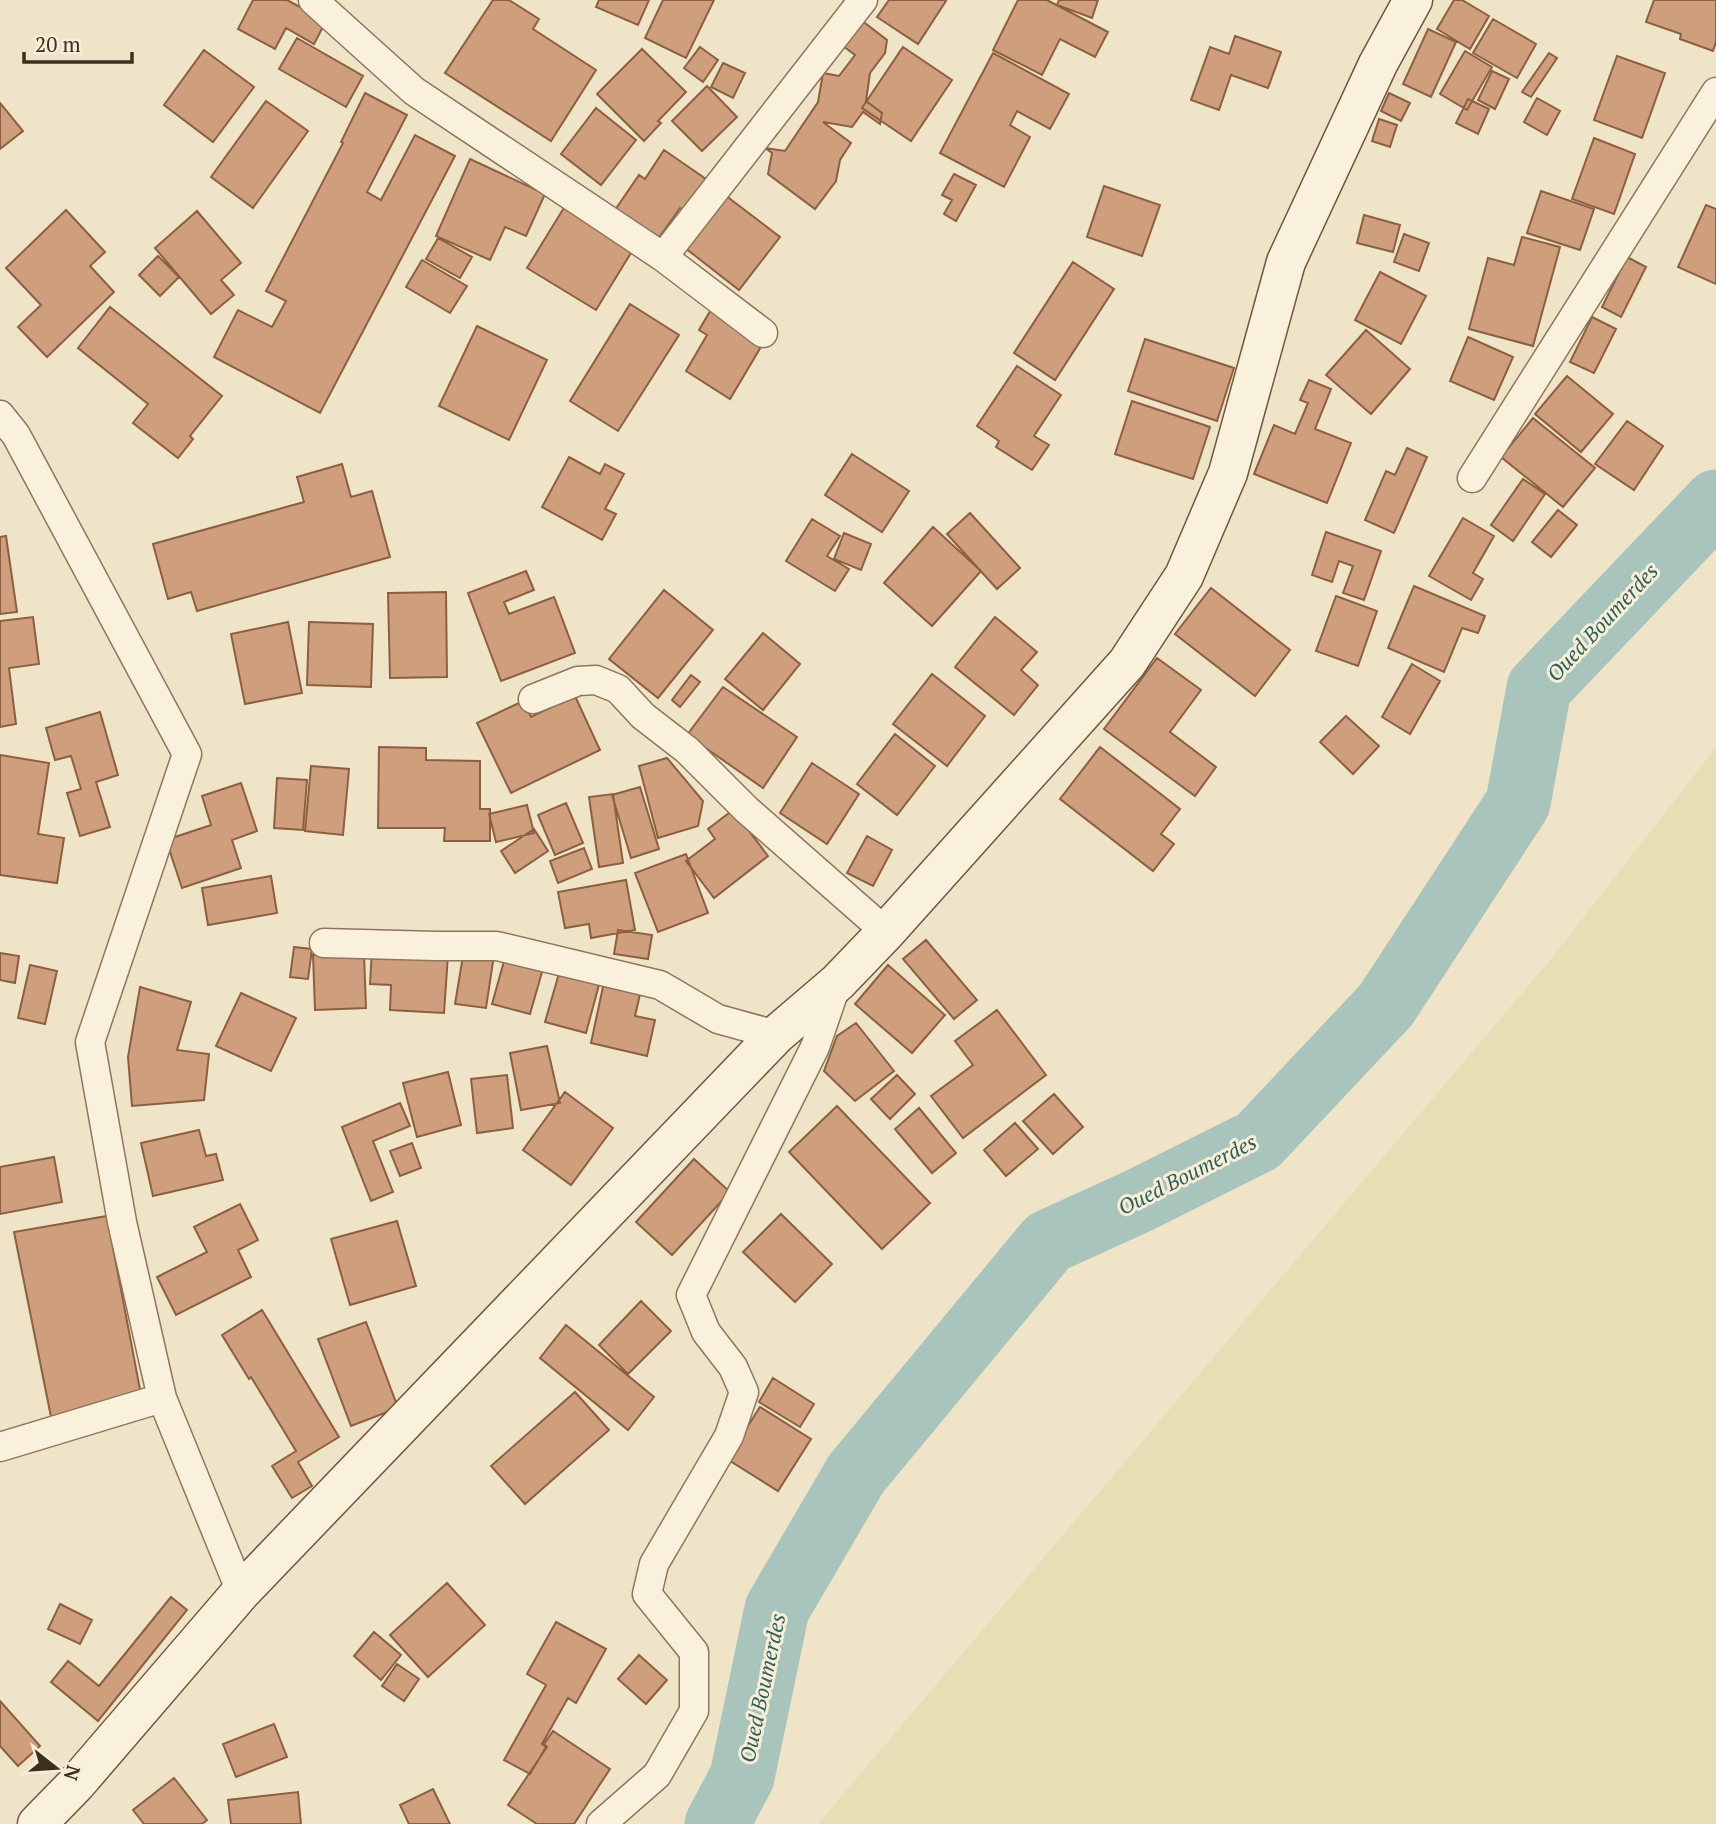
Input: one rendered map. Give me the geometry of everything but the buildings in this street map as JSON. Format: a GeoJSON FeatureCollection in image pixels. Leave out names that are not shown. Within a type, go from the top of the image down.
{"type":"FeatureCollection","features":[{"type":"Feature","properties":{"kind":"street"},"geometry":{"type":"LineString","coordinates":[[313,0],[414,91],[663,257],[764,333]]}},
{"type":"Feature","properties":{"kind":"street"},"geometry":{"type":"LineString","coordinates":[[663,257],[863,0]]}},
{"type":"Feature","properties":{"kind":"street"},"geometry":{"type":"LineString","coordinates":[[37,1824],[76,1784],[241,1592],[776,1035],[838,982],[886,933],[1127,663],[1184,576],[1228,473],[1286,262],[1378,64],[1413,0]]}},
{"type":"Feature","properties":{"kind":"street"},"geometry":{"type":"LineString","coordinates":[[1472,478],[1716,92]]}},
{"type":"Feature","properties":{"kind":"street"},"geometry":{"type":"LineString","coordinates":[[5,430],[187,754],[90,1042],[122,1222],[162,1398],[241,1592]]}},
{"type":"Feature","properties":{"kind":"street"},"geometry":{"type":"LineString","coordinates":[[533,699],[578,681],[596,680],[618,689],[643,716],[687,750],[747,810],[886,933]]}},
{"type":"Feature","properties":{"kind":"street"},"geometry":{"type":"LineString","coordinates":[[324,943],[498,946],[660,985],[718,1019],[776,1035]]}},
{"type":"Feature","properties":{"kind":"street"},"geometry":{"type":"LineString","coordinates":[[601,1824],[657,1775],[694,1711],[694,1652],[647,1594],[654,1564],[729,1436],[744,1392],[733,1367],[706,1332],[691,1295],[815,1047],[838,982]]}},
{"type":"Feature","properties":{"kind":"street"},"geometry":{"type":"LineString","coordinates":[[0,1447],[162,1398]]}},
{"type":"Feature","properties":{"kind":"shaded area"},"geometry":{"type":"Polygon","coordinates":[[[1716,747],[1716,1824],[818,1824],[1551,959],[1716,747]]]}},
{"type":"Feature","properties":{"kind":"waterway","name":"Oued Boumerdes"},"geometry":{"type":"LineString","coordinates":[[717,1824],[742,1777],[777,1609],[856,1474],[1048,1242],[1258,1141],[1386,1005],[1518,803],[1539,688],[1716,502]]}}]}
